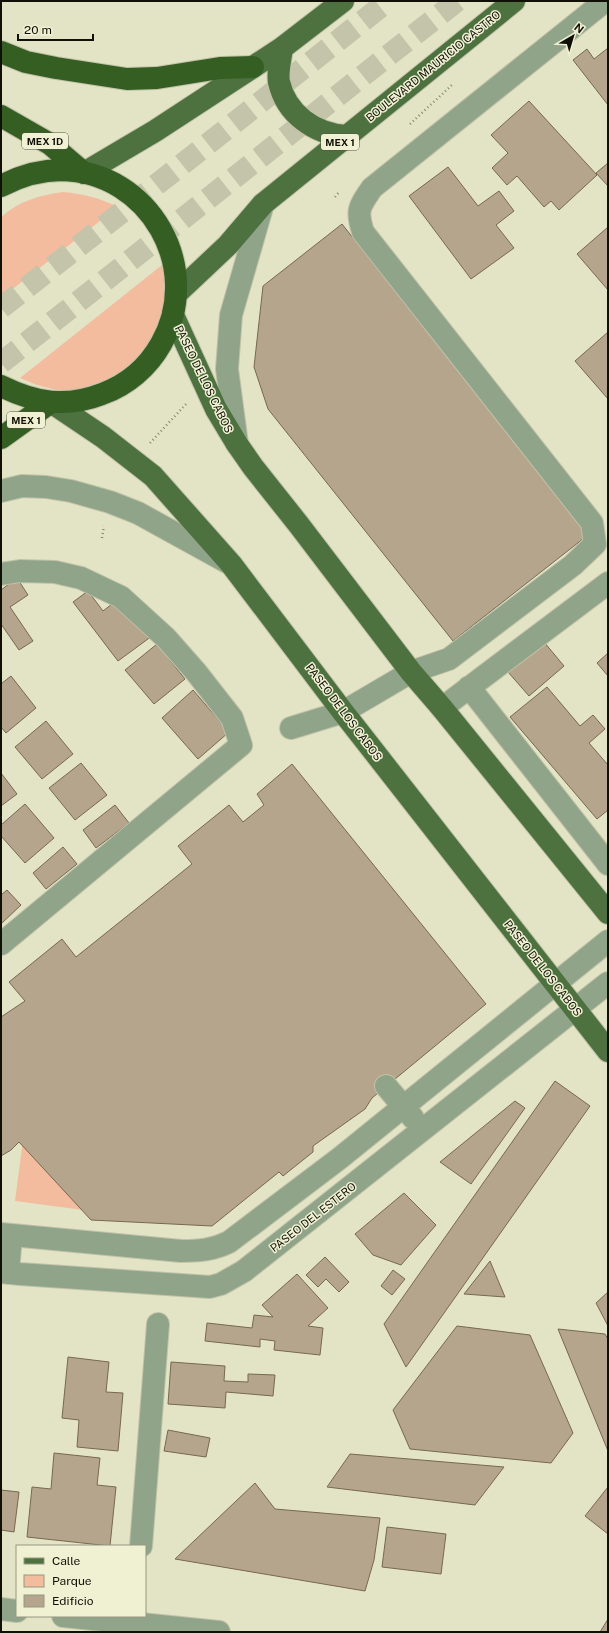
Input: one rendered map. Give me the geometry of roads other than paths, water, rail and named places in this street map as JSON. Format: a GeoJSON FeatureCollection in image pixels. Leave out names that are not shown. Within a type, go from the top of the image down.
{"type":"FeatureCollection","features":[{"type":"Feature","properties":{"kind":"highway"},"geometry":{"type":"LineString","coordinates":[[1,52],[26,62],[127,79],[157,78],[220,68],[253,68]]}},
{"type":"Feature","properties":{"kind":"highway","name":"MEX 1D"},"geometry":{"type":"LineString","coordinates":[[1,116],[50,144],[84,173]]}},
{"type":"Feature","properties":{"kind":"highway"},"geometry":{"type":"LineString","coordinates":[[1,186],[18,177],[40,172],[62,170],[84,173],[105,179],[124,189],[153,216],[164,234],[172,253],[176,273],[174,304],[166,335],[144,368],[129,380],[111,391],[92,398],[72,402],[51,402],[32,399],[1,386]]}},
{"type":"Feature","properties":{"kind":"highway","name":"MEX 1"},"geometry":{"type":"LineString","coordinates":[[1,438],[51,402]]}},
{"type":"Feature","properties":{"kind":"main road"},"geometry":{"type":"LineString","coordinates":[[84,173],[155,131],[253,68],[282,48],[343,1]]}},
{"type":"Feature","properties":{"kind":"main road","name":"BOULEVARD MAURICIO CASTRO"},"geometry":{"type":"LineString","coordinates":[[174,304],[263,204],[514,1]]}},
{"type":"Feature","properties":{"kind":"main road"},"geometry":{"type":"LineString","coordinates":[[282,48],[279,81],[286,100],[300,118],[316,129],[333,136],[346,136]]}},
{"type":"Feature","properties":{"kind":"main road","name":"PASEO DE LOS CABOS"},"geometry":{"type":"LineString","coordinates":[[174,304],[216,409],[253,467],[411,672],[442,708],[608,913]]}},
{"type":"Feature","properties":{"kind":"main road","name":"PASEO DE LOS CABOS"},"geometry":{"type":"LineString","coordinates":[[51,402],[103,437],[153,476],[231,564],[343,712],[608,1051]]}},
{"type":"Feature","properties":{"kind":"street"},"geometry":{"type":"LineString","coordinates":[[291,728],[343,712],[411,672],[449,659],[573,565],[595,544],[592,523],[363,232],[358,218],[360,205],[372,188],[605,1]]}},
{"type":"Feature","properties":{"kind":"street"},"geometry":{"type":"LineString","coordinates":[[237,444],[227,370],[231,315],[263,204]]}},
{"type":"Feature","properties":{"kind":"street"},"geometry":{"type":"LineString","coordinates":[[1,491],[22,486],[46,487],[71,491],[110,502],[145,516],[231,564]]}},
{"type":"Feature","properties":{"kind":"street"},"geometry":{"type":"LineString","coordinates":[[1,574],[20,571],[55,572],[81,578],[122,597],[166,638],[196,672],[232,718],[241,745],[1,944]]}},
{"type":"Feature","properties":{"kind":"street"},"geometry":{"type":"LineString","coordinates":[[442,708],[608,583]]}},
{"type":"Feature","properties":{"kind":"street"},"geometry":{"type":"LineString","coordinates":[[469,687],[608,864]]}},
{"type":"Feature","properties":{"kind":"street"},"geometry":{"type":"LineString","coordinates":[[5,1272],[6,1235],[181,1251],[202,1251],[218,1248],[229,1242],[340,1158],[608,941]]}},
{"type":"Feature","properties":{"kind":"street","name":"PASEO DEL ESTERO"},"geometry":{"type":"LineString","coordinates":[[5,1272],[210,1287],[221,1284],[244,1271],[608,983]]}},
{"type":"Feature","properties":{"kind":"street"},"geometry":{"type":"LineString","coordinates":[[386,1086],[423,1130]]}},
{"type":"Feature","properties":{"kind":"street"},"geometry":{"type":"LineString","coordinates":[[340,1158],[358,1182]]}},
{"type":"Feature","properties":{"kind":"street"},"geometry":{"type":"LineString","coordinates":[[141,1545],[158,1324]]}},
{"type":"Feature","properties":{"kind":"street"},"geometry":{"type":"LineString","coordinates":[[1,1610],[16,1611]]}},
{"type":"Feature","properties":{"kind":"street"},"geometry":{"type":"LineString","coordinates":[[72,1617],[218,1632]]}},
{"type":"Feature","properties":{"kind":"tunnel"},"geometry":{"type":"LineString","coordinates":[[1,308],[388,1]]}},
{"type":"Feature","properties":{"kind":"tunnel"},"geometry":{"type":"LineString","coordinates":[[1,363],[457,1]]}}]}
